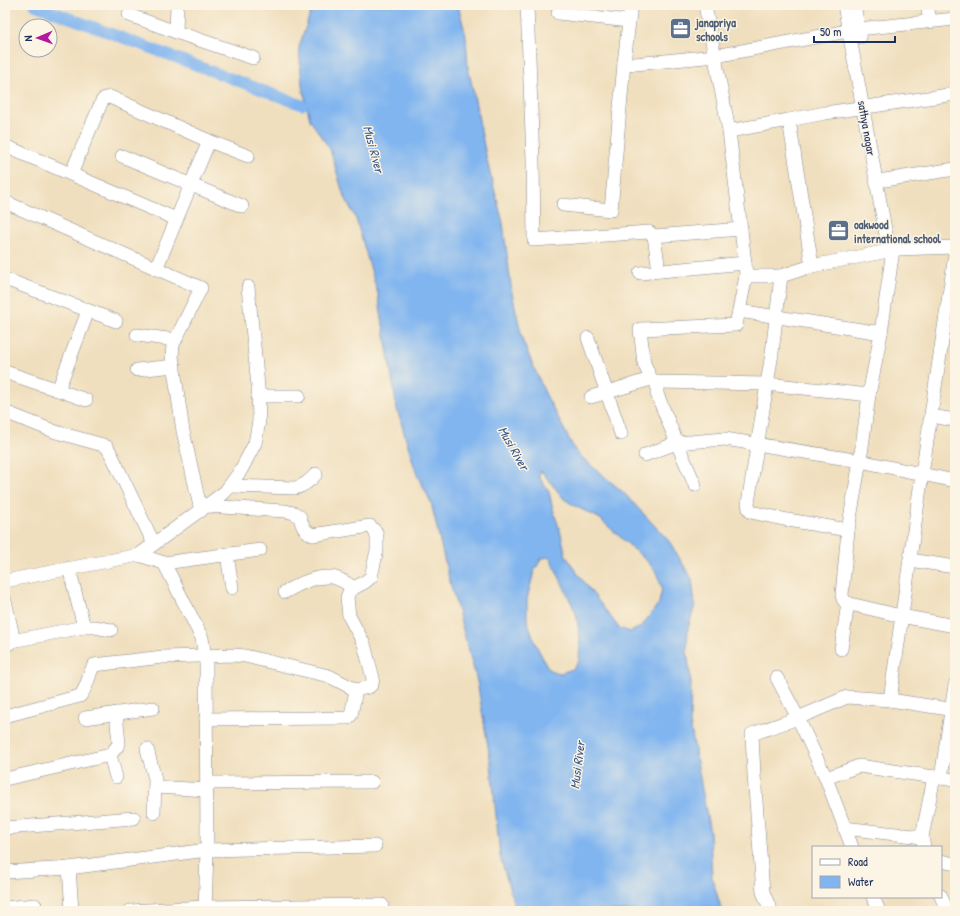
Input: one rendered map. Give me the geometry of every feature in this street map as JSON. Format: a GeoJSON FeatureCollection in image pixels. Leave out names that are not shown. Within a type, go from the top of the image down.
{"type":"FeatureCollection","features":[{"type":"Feature","properties":{"kind":"street"},"geometry":{"type":"LineString","coordinates":[[176,32],[177,5]]}},
{"type":"Feature","properties":{"kind":"street"},"geometry":{"type":"LineString","coordinates":[[527,5],[533,160],[534,240],[649,232],[654,236],[660,271]]}},
{"type":"Feature","properties":{"kind":"street"},"geometry":{"type":"LineString","coordinates":[[563,205],[611,210],[624,64],[631,5]]}},
{"type":"Feature","properties":{"kind":"street"},"geometry":{"type":"LineString","coordinates":[[695,485],[657,394],[654,381],[644,363],[640,329],[736,325],[739,311],[746,269],[729,131],[705,5]]}},
{"type":"Feature","properties":{"kind":"street","name":"sathya nagar"},"geometry":{"type":"LineString","coordinates":[[844,5],[854,30]]}},
{"type":"Feature","properties":{"kind":"street","name":"sathya nagar"},"geometry":{"type":"LineString","coordinates":[[854,5],[854,30],[893,250]]}},
{"type":"Feature","properties":{"kind":"street"},"geometry":{"type":"LineString","coordinates":[[927,5],[930,21]]}},
{"type":"Feature","properties":{"kind":"street"},"geometry":{"type":"LineString","coordinates":[[558,13],[629,21]]}},
{"type":"Feature","properties":{"kind":"street"},"geometry":{"type":"LineString","coordinates":[[129,15],[253,58]]}},
{"type":"Feature","properties":{"kind":"street"},"geometry":{"type":"LineString","coordinates":[[624,64],[715,56],[854,30],[955,19]]}},
{"type":"Feature","properties":{"kind":"street"},"geometry":{"type":"LineString","coordinates":[[729,131],[825,112],[955,94]]}},
{"type":"Feature","properties":{"kind":"street"},"geometry":{"type":"LineString","coordinates":[[71,174],[102,101],[110,97],[209,141],[248,156]]}},
{"type":"Feature","properties":{"kind":"street","name":"sathya nagar"},"geometry":{"type":"LineString","coordinates":[[867,106],[885,180],[893,250]]}},
{"type":"Feature","properties":{"kind":"street"},"geometry":{"type":"LineString","coordinates":[[789,120],[812,266]]}},
{"type":"Feature","properties":{"kind":"street"},"geometry":{"type":"LineString","coordinates":[[156,269],[209,141]]}},
{"type":"Feature","properties":{"kind":"street"},"geometry":{"type":"LineString","coordinates":[[5,146],[176,219]]}},
{"type":"Feature","properties":{"kind":"street"},"geometry":{"type":"LineString","coordinates":[[122,156],[242,206]]}},
{"type":"Feature","properties":{"kind":"street"},"geometry":{"type":"LineString","coordinates":[[885,180],[955,169]]}},
{"type":"Feature","properties":{"kind":"street"},"geometry":{"type":"LineString","coordinates":[[5,202],[200,288],[175,340],[172,356],[183,431],[204,509]]}},
{"type":"Feature","properties":{"kind":"street"},"geometry":{"type":"LineString","coordinates":[[654,236],[741,229]]}},
{"type":"Feature","properties":{"kind":"street"},"geometry":{"type":"LineString","coordinates":[[640,273],[660,271],[746,269],[781,276],[812,266],[893,250],[955,247]]}},
{"type":"Feature","properties":{"kind":"street"},"geometry":{"type":"LineString","coordinates":[[893,250],[848,530],[842,595],[843,600],[848,603],[902,616],[955,626]]}},
{"type":"Feature","properties":{"kind":"street"},"geometry":{"type":"LineString","coordinates":[[890,700],[955,255]]}},
{"type":"Feature","properties":{"kind":"street"},"geometry":{"type":"LineString","coordinates":[[781,276],[777,317],[748,503],[749,509],[751,512],[788,520],[848,530]]}},
{"type":"Feature","properties":{"kind":"street"},"geometry":{"type":"LineString","coordinates":[[6,284],[116,321]]}},
{"type":"Feature","properties":{"kind":"street"},"geometry":{"type":"LineString","coordinates":[[5,581],[139,555],[204,509],[230,486],[241,470],[255,443],[259,421],[248,287]]}},
{"type":"Feature","properties":{"kind":"street"},"geometry":{"type":"LineString","coordinates":[[58,390],[88,311]]}},
{"type":"Feature","properties":{"kind":"street"},"geometry":{"type":"LineString","coordinates":[[739,311],[880,333]]}},
{"type":"Feature","properties":{"kind":"street"},"geometry":{"type":"LineString","coordinates":[[137,335],[175,340]]}},
{"type":"Feature","properties":{"kind":"street"},"geometry":{"type":"LineString","coordinates":[[588,338],[621,434]]}},
{"type":"Feature","properties":{"kind":"street"},"geometry":{"type":"LineString","coordinates":[[137,370],[174,366]]}},
{"type":"Feature","properties":{"kind":"street"},"geometry":{"type":"LineString","coordinates":[[5,372],[86,400]]}},
{"type":"Feature","properties":{"kind":"street"},"geometry":{"type":"LineString","coordinates":[[591,397],[606,391],[654,381],[767,384],[869,395]]}},
{"type":"Feature","properties":{"kind":"street"},"geometry":{"type":"LineString","coordinates":[[258,396],[299,396]]}},
{"type":"Feature","properties":{"kind":"street"},"geometry":{"type":"LineString","coordinates":[[5,412],[56,432],[107,447],[154,544]]}},
{"type":"Feature","properties":{"kind":"street"},"geometry":{"type":"LineString","coordinates":[[932,416],[955,420]]}},
{"type":"Feature","properties":{"kind":"street"},"geometry":{"type":"LineString","coordinates":[[645,455],[677,443],[725,439],[860,461],[955,481]]}},
{"type":"Feature","properties":{"kind":"street"},"geometry":{"type":"LineString","coordinates":[[230,486],[295,488],[310,481],[316,474]]}},
{"type":"Feature","properties":{"kind":"street"},"geometry":{"type":"LineString","coordinates":[[5,716],[80,696],[84,692],[94,665],[163,657],[245,656],[329,676],[356,690],[369,687],[372,684],[373,678],[364,644],[349,616],[346,597],[350,590],[371,577],[377,550],[376,532],[370,526],[313,535],[306,532],[302,526],[300,517],[285,510],[204,509]]}},
{"type":"Feature","properties":{"kind":"street"},"geometry":{"type":"LineString","coordinates":[[139,555],[164,563],[260,550]]}},
{"type":"Feature","properties":{"kind":"street"},"geometry":{"type":"LineString","coordinates":[[227,554],[232,588]]}},
{"type":"Feature","properties":{"kind":"street"},"geometry":{"type":"LineString","coordinates":[[910,560],[955,567]]}},
{"type":"Feature","properties":{"kind":"street"},"geometry":{"type":"LineString","coordinates":[[164,563],[202,638],[205,656],[207,787],[205,909]]}},
{"type":"Feature","properties":{"kind":"street"},"geometry":{"type":"LineString","coordinates":[[69,568],[84,627]]}},
{"type":"Feature","properties":{"kind":"street"},"geometry":{"type":"LineString","coordinates":[[285,592],[293,587],[320,577],[332,577],[343,581],[354,588]]}},
{"type":"Feature","properties":{"kind":"street"},"geometry":{"type":"LineString","coordinates":[[5,601],[12,632],[9,643],[84,627],[95,627],[111,630]]}},
{"type":"Feature","properties":{"kind":"street"},"geometry":{"type":"LineString","coordinates":[[841,649],[848,603]]}},
{"type":"Feature","properties":{"kind":"street"},"geometry":{"type":"LineString","coordinates":[[777,678],[798,718],[826,778],[852,846]]}},
{"type":"Feature","properties":{"kind":"street"},"geometry":{"type":"LineString","coordinates":[[844,828],[923,842],[953,709],[955,685]]}},
{"type":"Feature","properties":{"kind":"street"},"geometry":{"type":"LineString","coordinates":[[206,719],[348,718],[351,715],[356,690]]}},
{"type":"Feature","properties":{"kind":"street"},"geometry":{"type":"LineString","coordinates":[[771,911],[763,892],[752,734],[798,718],[847,697],[890,700],[953,709]]}},
{"type":"Feature","properties":{"kind":"street"},"geometry":{"type":"LineString","coordinates":[[85,718],[153,708]]}},
{"type":"Feature","properties":{"kind":"street"},"geometry":{"type":"LineString","coordinates":[[5,779],[110,755],[119,744],[116,713]]}},
{"type":"Feature","properties":{"kind":"street"},"geometry":{"type":"LineString","coordinates":[[147,749],[155,779],[154,813]]}},
{"type":"Feature","properties":{"kind":"street"},"geometry":{"type":"LineString","coordinates":[[110,755],[116,777]]}},
{"type":"Feature","properties":{"kind":"street"},"geometry":{"type":"LineString","coordinates":[[826,778],[859,766],[955,780]]}},
{"type":"Feature","properties":{"kind":"street"},"geometry":{"type":"LineString","coordinates":[[155,787],[372,782]]}},
{"type":"Feature","properties":{"kind":"street"},"geometry":{"type":"LineString","coordinates":[[5,828],[134,818]]}},
{"type":"Feature","properties":{"kind":"street"},"geometry":{"type":"LineString","coordinates":[[5,872],[69,868],[207,850],[374,846]]}},
{"type":"Feature","properties":{"kind":"street"},"geometry":{"type":"LineString","coordinates":[[942,861],[955,864]]}},
{"type":"Feature","properties":{"kind":"street"},"geometry":{"type":"LineString","coordinates":[[69,868],[72,911]]}},
{"type":"Feature","properties":{"kind":"street"},"geometry":{"type":"LineString","coordinates":[[874,898],[879,911]]}},
{"type":"Feature","properties":{"kind":"street"},"geometry":{"type":"LineString","coordinates":[[942,898],[947,911]]}},
{"type":"Feature","properties":{"kind":"street"},"geometry":{"type":"LineString","coordinates":[[130,911],[382,905]]}},
{"type":"Feature","properties":{"kind":"street"},"geometry":{"type":"LineString","coordinates":[[5,908],[35,906],[35,911]]}},
{"type":"Feature","properties":{"kind":"water","name":"Musi River"},"geometry":{"type":"Polygon","coordinates":[[[313,5],[458,5],[466,36],[468,68],[487,161],[503,223],[512,293],[523,342],[545,393],[576,452],[623,492],[669,541],[692,579],[695,605],[688,628],[687,651],[691,682],[690,723],[710,833],[712,878],[722,911],[516,911],[500,856],[491,764],[477,681],[446,567],[431,502],[417,475],[397,409],[378,294],[356,219],[343,193],[330,149],[310,120],[302,85],[299,47],[313,5]],[[540,471],[539,477],[549,492],[566,556],[619,628],[630,632],[641,627],[659,603],[662,588],[656,572],[648,562],[599,518],[564,499],[540,471]],[[550,557],[542,558],[534,571],[527,599],[527,620],[536,645],[549,670],[560,673],[573,669],[579,661],[580,638],[576,613],[550,557]]]}},
{"type":"Feature","properties":{"kind":"waterway"},"geometry":{"type":"LineString","coordinates":[[35,5],[302,105]]}},
{"type":"Feature","properties":{"kind":"place","name":"janapriya schools"},"geometry":{"type":"Point","coordinates":[681,29]}},
{"type":"Feature","properties":{"kind":"place","name":"oakwood international school"},"geometry":{"type":"Point","coordinates":[839,231]}}]}
